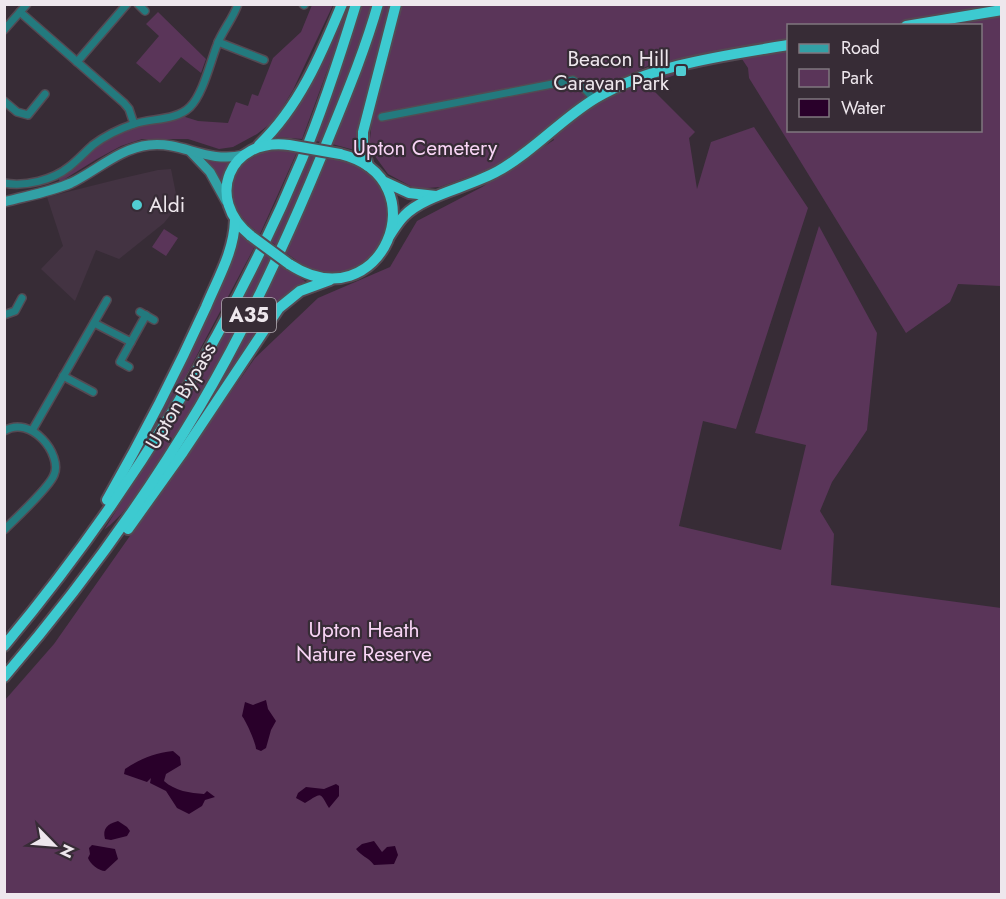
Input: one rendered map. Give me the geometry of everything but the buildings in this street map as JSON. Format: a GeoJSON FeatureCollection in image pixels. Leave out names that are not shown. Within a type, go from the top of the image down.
{"type":"FeatureCollection","features":[{"type":"Feature","properties":{"kind":"highway"},"geometry":{"type":"LineString","coordinates":[[342,4],[325,44],[280,125],[259,145],[244,155],[229,176],[227,203],[235,220],[251,236],[289,264],[310,276],[330,279],[346,277],[367,268],[379,255],[404,216],[437,196],[475,182],[513,162],[594,99],[638,78],[674,66],[787,45]]}},
{"type":"Feature","properties":{"kind":"highway","name":"Upton Bypass"},"geometry":{"type":"LineString","coordinates":[[4,646],[65,570],[136,468],[209,349],[259,253],[303,156],[356,4]]}},
{"type":"Feature","properties":{"kind":"highway","name":"Upton Bypass"},"geometry":{"type":"LineString","coordinates":[[4,677],[69,598],[114,538],[165,463],[244,326],[306,194],[355,72],[378,4]]}},
{"type":"Feature","properties":{"kind":"highway"},"geometry":{"type":"LineString","coordinates":[[368,166],[363,146],[363,132],[396,4]]}},
{"type":"Feature","properties":{"kind":"highway"},"geometry":{"type":"LineString","coordinates":[[918,24],[1002,10]]}},
{"type":"Feature","properties":{"kind":"highway"},"geometry":{"type":"LineString","coordinates":[[259,145],[273,143],[340,154],[368,166],[385,182],[417,195],[437,196]]}},
{"type":"Feature","properties":{"kind":"highway"},"geometry":{"type":"LineString","coordinates":[[385,182],[393,209],[390,235]]}},
{"type":"Feature","properties":{"kind":"highway","name":"A35"},"geometry":{"type":"LineString","coordinates":[[65,570],[108,499],[178,368],[230,252],[235,220]]}},
{"type":"Feature","properties":{"kind":"highway","name":"A35"},"geometry":{"type":"LineString","coordinates":[[69,598],[108,555],[137,517],[279,308],[300,291],[330,279]]}},
{"type":"Feature","properties":{"kind":"main road"},"geometry":{"type":"LineString","coordinates":[[4,202],[67,184],[120,154],[140,146],[164,144],[222,158],[244,155]]}},
{"type":"Feature","properties":{"kind":"main road"},"geometry":{"type":"LineString","coordinates":[[190,152],[210,172],[227,203]]}},
{"type":"Feature","properties":{"kind":"street"},"geometry":{"type":"LineString","coordinates":[[4,30],[27,4]]}},
{"type":"Feature","properties":{"kind":"street"},"geometry":{"type":"LineString","coordinates":[[77,62],[127,4]]}},
{"type":"Feature","properties":{"kind":"street"},"geometry":{"type":"LineString","coordinates":[[138,4],[145,11]]}},
{"type":"Feature","properties":{"kind":"street"},"geometry":{"type":"LineString","coordinates":[[4,183],[22,184],[57,175],[94,145],[116,131],[134,124],[179,115],[190,107],[198,95],[218,42],[238,4]]}},
{"type":"Feature","properties":{"kind":"street"},"geometry":{"type":"LineString","coordinates":[[20,12],[124,103],[129,109],[134,124]]}},
{"type":"Feature","properties":{"kind":"street"},"geometry":{"type":"LineString","coordinates":[[218,42],[264,60]]}},
{"type":"Feature","properties":{"kind":"street"},"geometry":{"type":"LineString","coordinates":[[382,117],[573,80],[594,99]]}},
{"type":"Feature","properties":{"kind":"street"},"geometry":{"type":"LineString","coordinates":[[4,101],[17,112],[28,115],[45,94]]}},
{"type":"Feature","properties":{"kind":"street"},"geometry":{"type":"LineString","coordinates":[[4,315],[15,311],[22,298]]}},
{"type":"Feature","properties":{"kind":"street"},"geometry":{"type":"LineString","coordinates":[[33,429],[107,300]]}},
{"type":"Feature","properties":{"kind":"street"},"geometry":{"type":"LineString","coordinates":[[129,367],[120,362],[143,314],[154,320]]}},
{"type":"Feature","properties":{"kind":"street"},"geometry":{"type":"LineString","coordinates":[[94,323],[131,342]]}},
{"type":"Feature","properties":{"kind":"street"},"geometry":{"type":"LineString","coordinates":[[63,376],[93,392]]}},
{"type":"Feature","properties":{"kind":"street"},"geometry":{"type":"LineString","coordinates":[[4,431],[16,426],[33,429],[53,457],[56,468],[52,480],[4,531]]}},
{"type":"Feature","properties":{"kind":"shaded area"},"geometry":{"type":"Polygon","coordinates":[[[171,169],[176,194],[172,213],[164,223],[119,259],[96,250],[75,301],[41,269],[63,246],[47,197],[158,170],[171,169]]]}},
{"type":"Feature","properties":{"kind":"green space"},"geometry":{"type":"Polygon","coordinates":[[[312,5],[333,5],[293,90],[274,121],[257,134],[233,147],[219,149],[188,139],[142,139],[121,146],[60,182],[57,175],[116,131],[179,115],[198,121],[228,123],[236,102],[248,106],[252,94],[258,96],[273,58],[301,32],[312,5]]]}},
{"type":"Feature","properties":{"kind":"green space"},"geometry":{"type":"Polygon","coordinates":[[[344,5],[350,5],[302,139],[276,137],[344,5]]]}},
{"type":"Feature","properties":{"kind":"green space"},"geometry":{"type":"Polygon","coordinates":[[[360,5],[372,5],[323,142],[314,141],[360,5]]]}},
{"type":"Feature","properties":{"kind":"green space"},"geometry":{"type":"Polygon","coordinates":[[[382,5],[390,5],[356,138],[358,151],[332,144],[382,5]]]}},
{"type":"Feature","properties":{"kind":"green space","name":"Upton Cemetery"},"geometry":{"type":"Polygon","coordinates":[[[398,5],[1001,5],[1001,286],[958,284],[950,302],[906,333],[749,78],[748,68],[736,50],[652,64],[596,90],[498,166],[440,187],[416,189],[388,174],[369,148],[373,112],[398,5]]]}},
{"type":"Feature","properties":{"kind":"green space"},"geometry":{"type":"Polygon","coordinates":[[[158,12],[206,59],[201,73],[181,57],[160,83],[136,63],[159,36],[146,24],[158,12]]]}},
{"type":"Feature","properties":{"kind":"green space","name":"Upton Heath Nature Reserve"},"geometry":{"type":"Polygon","coordinates":[[[675,73],[675,75],[648,85],[695,132],[689,138],[697,189],[711,142],[754,127],[808,208],[736,429],[703,421],[679,526],[781,550],[806,445],[755,433],[819,226],[877,333],[867,430],[832,482],[820,511],[834,534],[831,585],[1001,608],[1001,894],[5,894],[5,700],[54,644],[255,358],[318,298],[390,267],[417,221],[482,187],[554,140],[551,135],[609,95],[641,81],[675,73]]]}},
{"type":"Feature","properties":{"kind":"green space"},"geometry":{"type":"Polygon","coordinates":[[[278,149],[297,152],[260,234],[246,222],[237,209],[233,196],[233,183],[247,161],[260,154],[278,149]]]}},
{"type":"Feature","properties":{"kind":"green space"},"geometry":{"type":"Polygon","coordinates":[[[308,154],[317,157],[277,246],[270,241],[308,154]]]}},
{"type":"Feature","properties":{"kind":"green space"},"geometry":{"type":"Polygon","coordinates":[[[201,158],[232,160],[223,182],[220,183],[201,158]]]}},
{"type":"Feature","properties":{"kind":"green space"},"geometry":{"type":"Polygon","coordinates":[[[328,158],[348,163],[367,172],[381,189],[387,212],[384,235],[373,255],[351,269],[331,274],[310,269],[286,253],[328,158]]]}},
{"type":"Feature","properties":{"kind":"green space"},"geometry":{"type":"Polygon","coordinates":[[[164,229],[178,238],[166,256],[152,247],[164,229]]]}},
{"type":"Feature","properties":{"kind":"green space"},"geometry":{"type":"Polygon","coordinates":[[[238,232],[255,246],[180,387],[137,460],[134,458],[238,232]]]}},
{"type":"Feature","properties":{"kind":"green space"},"geometry":{"type":"Polygon","coordinates":[[[266,254],[272,258],[203,390],[138,493],[126,509],[104,530],[199,379],[266,254]]]}},
{"type":"Feature","properties":{"kind":"green space"},"geometry":{"type":"Polygon","coordinates":[[[280,265],[305,281],[304,284],[291,290],[277,304],[199,420],[198,419],[227,369],[280,265]]]}},
{"type":"Feature","properties":{"kind":"water"},"geometry":{"type":"Polygon","coordinates":[[[266,700],[268,709],[276,721],[266,748],[261,751],[256,749],[242,716],[245,702],[253,705],[266,700]]]}},
{"type":"Feature","properties":{"kind":"water"},"geometry":{"type":"Polygon","coordinates":[[[173,751],[180,757],[181,765],[166,774],[164,781],[183,791],[204,794],[207,791],[215,797],[205,800],[202,806],[189,814],[177,808],[166,791],[150,783],[151,778],[147,782],[124,774],[125,769],[142,759],[173,751]]]}},
{"type":"Feature","properties":{"kind":"water"},"geometry":{"type":"Polygon","coordinates":[[[336,784],[339,786],[339,796],[329,808],[320,795],[305,803],[296,798],[298,793],[306,787],[324,789],[336,784]]]}},
{"type":"Feature","properties":{"kind":"water"},"geometry":{"type":"Polygon","coordinates":[[[118,821],[130,831],[127,836],[111,840],[105,839],[104,832],[107,827],[118,821]]]}},
{"type":"Feature","properties":{"kind":"water"},"geometry":{"type":"Polygon","coordinates":[[[374,841],[382,852],[387,847],[395,846],[398,855],[394,864],[374,865],[356,849],[362,844],[374,841]]]}},
{"type":"Feature","properties":{"kind":"water"},"geometry":{"type":"Polygon","coordinates":[[[92,845],[115,849],[118,859],[103,871],[91,863],[88,858],[89,848],[92,845]]]}},
{"type":"Feature","properties":{"kind":"place","name":"Beacon Hill Caravan Park"},"geometry":{"type":"Point","coordinates":[681,71]}},
{"type":"Feature","properties":{"kind":"place","name":"Aldi"},"geometry":{"type":"Point","coordinates":[137,205]}}]}
